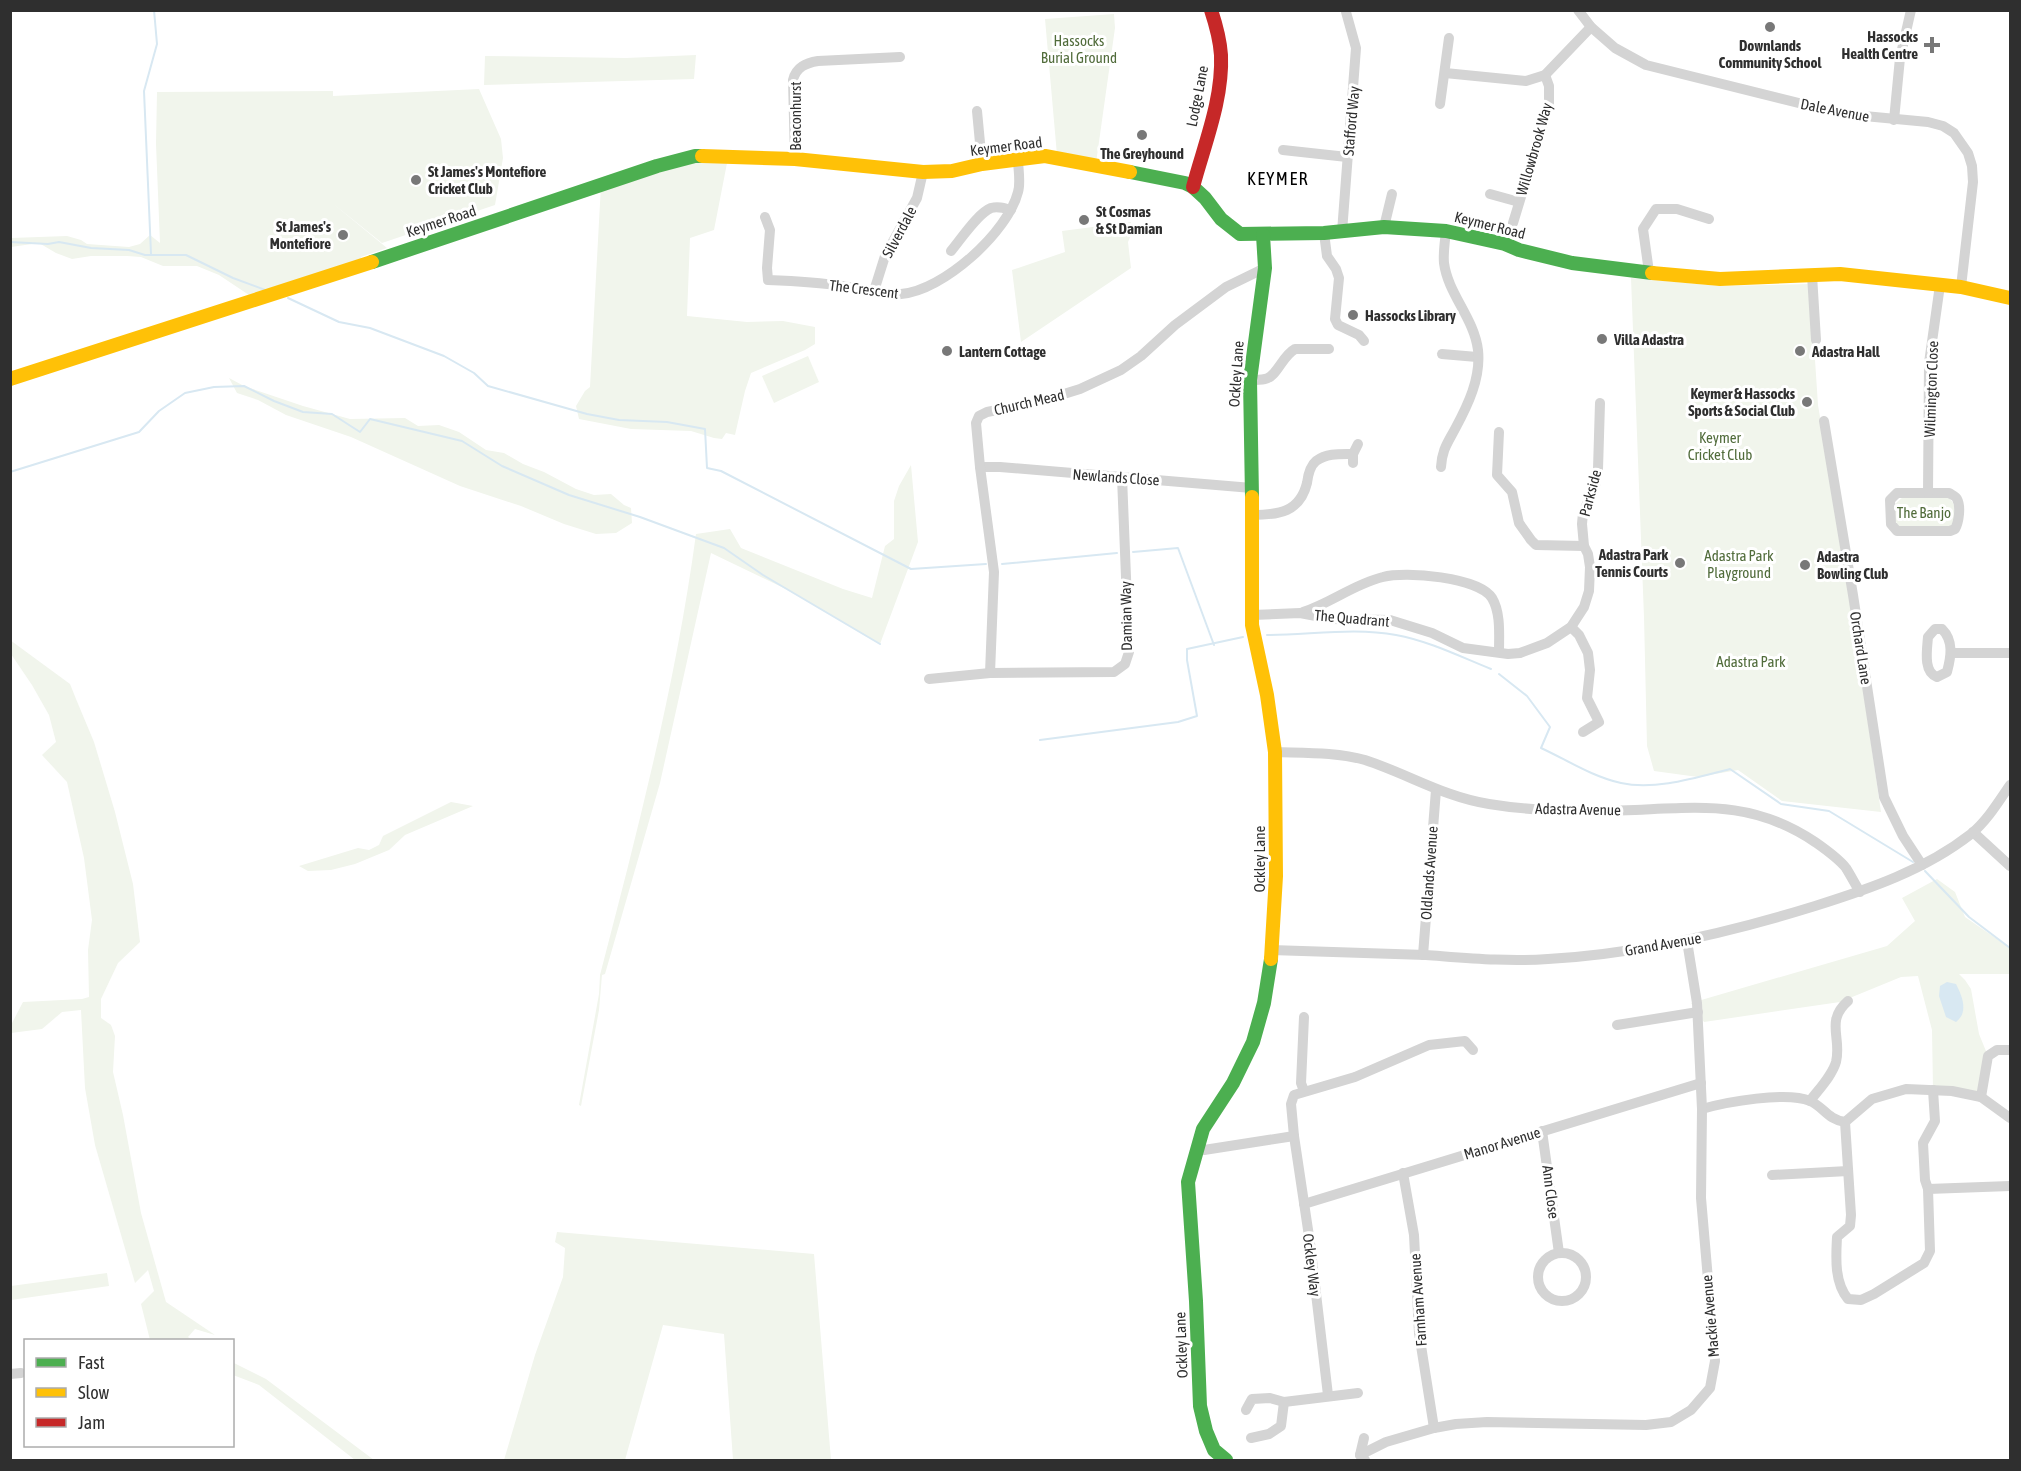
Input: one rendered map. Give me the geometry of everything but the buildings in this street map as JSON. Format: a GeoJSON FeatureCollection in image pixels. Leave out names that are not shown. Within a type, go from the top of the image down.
{"type":"FeatureCollection","features":[{"type":"Feature","properties":{"kind":"main road","name":"Lodge Lane"},"geometry":{"type":"LineString","coordinates":[[1193,187],[1219,79],[1221,56],[1211,10]]}},
{"type":"Feature","properties":{"kind":"main road","name":"Keymer Road"},"geometry":{"type":"LineString","coordinates":[[10,379],[278,294],[683,158],[695,156],[795,159],[923,172],[952,171],[982,164],[1045,156],[1174,180],[1193,187],[1221,219],[1240,234],[1324,233],[1384,227],[1446,231],[1505,244],[1572,263],[1649,273],[1720,279],[1840,274],[1961,287],[2010,298]]}},
{"type":"Feature","properties":{"kind":"main road","name":"Ockley Lane"},"geometry":{"type":"LineString","coordinates":[[1226,1461],[1214,1450],[1206,1431],[1200,1406],[1188,1182],[1203,1129],[1233,1083],[1253,1042],[1264,1003],[1271,950],[1276,876],[1275,752],[1252,615],[1250,380],[1265,268],[1263,235]]}},
{"type":"Feature","properties":{"kind":"street","name":"Dale Avenue"},"geometry":{"type":"LineString","coordinates":[[1578,10],[1591,27],[1615,48],[1646,65],[1843,114],[1928,122],[1943,126],[1954,133],[1968,153],[1972,166],[1972,199],[1961,287]]}},
{"type":"Feature","properties":{"kind":"street"},"geometry":{"type":"LineString","coordinates":[[1894,120],[1900,58],[1911,10]]}},
{"type":"Feature","properties":{"kind":"street","name":"Stafford Way"},"geometry":{"type":"LineString","coordinates":[[1342,232],[1356,48],[1346,12]]}},
{"type":"Feature","properties":{"kind":"street"},"geometry":{"type":"LineString","coordinates":[[1445,73],[1526,81],[1545,75],[1591,27]]}},
{"type":"Feature","properties":{"kind":"street"},"geometry":{"type":"LineString","coordinates":[[1440,104],[1449,38]]}},
{"type":"Feature","properties":{"kind":"street","name":"Beaconhurst"},"geometry":{"type":"LineString","coordinates":[[795,159],[793,80],[802,66],[818,60],[900,57]]}},
{"type":"Feature","properties":{"kind":"street","name":"Willowbrook Way"},"geometry":{"type":"LineString","coordinates":[[1512,223],[1549,105],[1549,86],[1545,75]]}},
{"type":"Feature","properties":{"kind":"street"},"geometry":{"type":"LineString","coordinates":[[977,111],[982,164]]}},
{"type":"Feature","properties":{"kind":"street"},"geometry":{"type":"LineString","coordinates":[[1283,150],[1347,157]]}},
{"type":"Feature","properties":{"kind":"street","name":"The Crescent"},"geometry":{"type":"LineString","coordinates":[[765,217],[770,230],[768,279],[903,294],[932,284],[946,276],[967,261],[989,239],[1011,210],[1019,191],[1018,159]]}},
{"type":"Feature","properties":{"kind":"street","name":"Silverdale"},"geometry":{"type":"LineString","coordinates":[[874,291],[885,256],[915,204],[923,172]]}},
{"type":"Feature","properties":{"kind":"street"},"geometry":{"type":"LineString","coordinates":[[1384,227],[1392,194]]}},
{"type":"Feature","properties":{"kind":"street"},"geometry":{"type":"LineString","coordinates":[[1490,194],[1520,202]]}},
{"type":"Feature","properties":{"kind":"street"},"geometry":{"type":"LineString","coordinates":[[951,251],[982,214],[991,208],[1001,207],[1011,210]]}},
{"type":"Feature","properties":{"kind":"street"},"geometry":{"type":"LineString","coordinates":[[1649,273],[1642,229],[1656,209],[1677,209],[1709,219]]}},
{"type":"Feature","properties":{"kind":"street"},"geometry":{"type":"LineString","coordinates":[[1441,467],[1442,451],[1476,383],[1478,350],[1472,327],[1450,283],[1444,264],[1446,231]]}},
{"type":"Feature","properties":{"kind":"street"},"geometry":{"type":"LineString","coordinates":[[1324,233],[1327,256],[1336,268],[1339,278],[1335,319],[1338,326],[1359,335],[1364,341]]}},
{"type":"Feature","properties":{"kind":"street","name":"Church Mead"},"geometry":{"type":"LineString","coordinates":[[990,673],[994,572],[980,467],[976,423],[979,416],[1080,389],[1121,370],[1226,287],[1265,268]]}},
{"type":"Feature","properties":{"kind":"street"},"geometry":{"type":"LineString","coordinates":[[1812,275],[1816,340]]}},
{"type":"Feature","properties":{"kind":"street","name":"Wilmington Close"},"geometry":{"type":"LineString","coordinates":[[1928,493],[1929,363],[1940,285]]}},
{"type":"Feature","properties":{"kind":"street"},"geometry":{"type":"LineString","coordinates":[[1250,380],[1273,376],[1281,363],[1295,349],[1329,349]]}},
{"type":"Feature","properties":{"kind":"street"},"geometry":{"type":"LineString","coordinates":[[1442,354],[1477,357]]}},
{"type":"Feature","properties":{"kind":"street","name":"Parkside"},"geometry":{"type":"LineString","coordinates":[[1571,627],[1584,607],[1589,591],[1590,567],[1584,546],[1582,524],[1583,513],[1595,486],[1599,456],[1600,403]]}},
{"type":"Feature","properties":{"kind":"street","name":"Orchard Lane"},"geometry":{"type":"LineString","coordinates":[[1824,421],[1884,797],[1903,836],[1922,865]]}},
{"type":"Feature","properties":{"kind":"street"},"geometry":{"type":"LineString","coordinates":[[1499,432],[1497,475],[1512,492],[1520,523],[1531,540],[1536,545],[1584,546]]}},
{"type":"Feature","properties":{"kind":"street"},"geometry":{"type":"LineString","coordinates":[[1252,515],[1281,513],[1291,509],[1302,499],[1310,471],[1316,462],[1332,454],[1355,454]]}},
{"type":"Feature","properties":{"kind":"street","name":"Newlands Close"},"geometry":{"type":"LineString","coordinates":[[980,467],[1252,488]]}},
{"type":"Feature","properties":{"kind":"street","name":"Damian Way"},"geometry":{"type":"LineString","coordinates":[[929,679],[990,673],[1114,672],[1125,664],[1129,652],[1122,477]]}},
{"type":"Feature","properties":{"kind":"street"},"geometry":{"type":"LineString","coordinates":[[1897,493],[1928,493],[1955,496],[1958,500],[1958,524],[1955,529],[1950,531],[1897,531],[1893,528],[1890,524],[1892,496],[1897,493]]}},
{"type":"Feature","properties":{"kind":"street","name":"The Quadrant"},"geometry":{"type":"LineString","coordinates":[[1252,615],[1300,614],[1332,619],[1390,620],[1432,633],[1463,648],[1498,652],[1497,611],[1492,598],[1485,590],[1449,579],[1406,574],[1384,576],[1362,584],[1327,604],[1300,614]]}},
{"type":"Feature","properties":{"kind":"street"},"geometry":{"type":"LineString","coordinates":[[1498,652],[1520,653],[1534,649],[1571,627],[1579,635],[1587,653],[1590,670],[1587,698],[1599,722]]}},
{"type":"Feature","properties":{"kind":"street"},"geometry":{"type":"LineString","coordinates":[[1951,653],[2010,653]]}},
{"type":"Feature","properties":{"kind":"street"},"geometry":{"type":"LineString","coordinates":[[1583,732],[1610,717]]}},
{"type":"Feature","properties":{"kind":"street","name":"Adastra Avenue"},"geometry":{"type":"LineString","coordinates":[[1275,752],[1310,753],[1362,759],[1401,772],[1436,790],[1487,804],[1537,810],[1635,810],[1683,807],[1732,809],[1770,818],[1787,824],[1824,848],[1845,867],[1860,892]]}},
{"type":"Feature","properties":{"kind":"street","name":"Grand Avenue"},"geometry":{"type":"LineString","coordinates":[[1271,950],[1503,960],[1547,959],[1634,950],[1687,941],[1762,923],[1860,892],[1922,865],[1947,851],[1973,832],[2010,784]]}},
{"type":"Feature","properties":{"kind":"street","name":"Oldlands Avenue"},"geometry":{"type":"LineString","coordinates":[[1423,955],[1436,790]]}},
{"type":"Feature","properties":{"kind":"street"},"geometry":{"type":"LineString","coordinates":[[1973,832],[2010,866]]}},
{"type":"Feature","properties":{"kind":"street","name":"Mackie Avenue"},"geometry":{"type":"LineString","coordinates":[[1363,1458],[1386,1442],[1434,1428],[1487,1422],[1646,1425],[1671,1422],[1691,1410],[1710,1388],[1715,1361],[1701,1198],[1702,1109],[1698,1012],[1687,941]]}},
{"type":"Feature","properties":{"kind":"street"},"geometry":{"type":"LineString","coordinates":[[1810,1101],[1836,1062],[1836,1016],[1840,1008],[1848,1001]]}},
{"type":"Feature","properties":{"kind":"street"},"geometry":{"type":"LineString","coordinates":[[1617,1025],[1698,1012]]}},
{"type":"Feature","properties":{"kind":"street"},"geometry":{"type":"LineString","coordinates":[[1304,1017],[1301,1083],[1304,1091],[1354,1077],[1430,1045],[1465,1041],[1473,1050]]}},
{"type":"Feature","properties":{"kind":"street"},"geometry":{"type":"LineString","coordinates":[[1981,1097],[1988,1056],[1997,1050],[2010,1050]]}},
{"type":"Feature","properties":{"kind":"street","name":"Manor Avenue"},"geometry":{"type":"LineString","coordinates":[[1304,1204],[1701,1083]]}},
{"type":"Feature","properties":{"kind":"street"},"geometry":{"type":"LineString","coordinates":[[1845,1122],[1872,1099],[1906,1089],[1933,1090],[1981,1097],[2010,1118]]}},
{"type":"Feature","properties":{"kind":"street"},"geometry":{"type":"LineString","coordinates":[[1845,1122],[1851,1200],[1850,1226],[1837,1237],[1836,1258],[1839,1284],[1843,1293],[1848,1299],[1861,1300],[1916,1270],[1924,1263],[1930,1251],[1928,1189],[1925,1180],[1923,1143],[1935,1121],[1933,1090]]}},
{"type":"Feature","properties":{"kind":"street","name":"Ockley Way"},"geometry":{"type":"LineString","coordinates":[[1304,1091],[1294,1095],[1291,1104],[1328,1395]]}},
{"type":"Feature","properties":{"kind":"street"},"geometry":{"type":"LineString","coordinates":[[1702,1109],[1751,1098],[1791,1098],[1810,1101],[1834,1120],[1845,1122]]}},
{"type":"Feature","properties":{"kind":"street","name":"Ann Close"},"geometry":{"type":"LineString","coordinates":[[1542,1131],[1545,1139],[1559,1253]]}},
{"type":"Feature","properties":{"kind":"street"},"geometry":{"type":"LineString","coordinates":[[1197,1146],[1204,1150],[1294,1136]]}},
{"type":"Feature","properties":{"kind":"street"},"geometry":{"type":"LineString","coordinates":[[1772,1175],[1848,1171]]}},
{"type":"Feature","properties":{"kind":"street","name":"Farnham Avenue"},"geometry":{"type":"LineString","coordinates":[[1403,1173],[1414,1235],[1419,1332],[1434,1428]]}},
{"type":"Feature","properties":{"kind":"street"},"geometry":{"type":"LineString","coordinates":[[1928,1189],[2010,1186]]}},
{"type":"Feature","properties":{"kind":"street"},"geometry":{"type":"LineString","coordinates":[[1559,1253],[1575,1257],[1585,1270],[1586,1278],[1580,1293],[1566,1301],[1550,1299],[1544,1294],[1538,1280],[1540,1266],[1551,1255],[1559,1253]]}},
{"type":"Feature","properties":{"kind":"street"},"geometry":{"type":"LineString","coordinates":[[1246,1410],[1252,1399],[1270,1398],[1284,1402],[1358,1393]]}},
{"type":"Feature","properties":{"kind":"street"},"geometry":{"type":"LineString","coordinates":[[1251,1438],[1269,1434],[1281,1426],[1284,1402]]}},
{"type":"Feature","properties":{"kind":"street"},"geometry":{"type":"LineString","coordinates":[[1363,1458],[1364,1438]]}},
{"type":"Feature","properties":{"kind":"green space","name":"Hassocks Burial Ground"},"geometry":{"type":"Polygon","coordinates":[[[1114,14],[1115,28],[1096,163],[1057,155],[1045,19],[1114,14]]]}},
{"type":"Feature","properties":{"kind":"green space"},"geometry":{"type":"Polygon","coordinates":[[[696,55],[694,79],[484,85],[485,56],[626,58],[696,55]]]}},
{"type":"Feature","properties":{"kind":"green space"},"geometry":{"type":"Polygon","coordinates":[[[479,89],[501,139],[503,158],[495,205],[382,243],[331,202],[387,248],[361,257],[364,262],[252,297],[219,275],[197,266],[163,266],[141,257],[127,256],[91,256],[72,259],[39,243],[11,247],[11,238],[67,236],[87,244],[129,247],[140,244],[150,235],[160,243],[156,144],[157,92],[333,91],[333,96],[479,89]]]}},
{"type":"Feature","properties":{"kind":"green space"},"geometry":{"type":"Polygon","coordinates":[[[728,158],[714,230],[690,238],[687,316],[747,322],[783,321],[815,327],[815,344],[751,373],[735,435],[726,433],[722,439],[691,431],[631,429],[579,419],[576,406],[590,387],[601,185],[657,166],[728,158]]]}},
{"type":"Feature","properties":{"kind":"green space"},"geometry":{"type":"Polygon","coordinates":[[[1131,222],[1131,235],[1128,242],[1131,268],[1021,342],[1012,270],[1065,252],[1062,231],[1131,222]]]}},
{"type":"Feature","properties":{"kind":"green space","name":"Adastra Park"},"geometry":{"type":"Polygon","coordinates":[[[1631,278],[1719,286],[1810,284],[1818,405],[1848,586],[1881,812],[1782,801],[1738,770],[1698,777],[1654,771],[1647,746],[1631,278]]]}},
{"type":"Feature","properties":{"kind":"green space"},"geometry":{"type":"Polygon","coordinates":[[[808,356],[819,382],[774,403],[762,376],[808,356]]]}},
{"type":"Feature","properties":{"kind":"green space"},"geometry":{"type":"Polygon","coordinates":[[[229,378],[244,386],[303,406],[350,419],[405,418],[418,426],[439,425],[459,432],[486,450],[504,453],[576,489],[594,495],[611,494],[631,508],[632,523],[616,533],[596,534],[564,524],[521,506],[460,486],[351,437],[286,415],[258,400],[237,393],[229,378]]]}},
{"type":"Feature","properties":{"kind":"green space"},"geometry":{"type":"Polygon","coordinates":[[[911,465],[918,542],[880,644],[788,590],[711,553],[660,783],[605,974],[602,975],[599,1010],[581,1106],[579,1105],[599,994],[600,975],[642,811],[667,701],[696,534],[730,529],[741,548],[843,589],[872,598],[885,546],[894,539],[894,501],[899,486],[911,465]]]}},
{"type":"Feature","properties":{"kind":"green space","name":"The Banjo"},"geometry":{"type":"Polygon","coordinates":[[[1903,497],[1947,497],[1954,506],[1953,523],[1951,526],[1902,528],[1896,521],[1894,505],[1903,497]]]}},
{"type":"Feature","properties":{"kind":"green space"},"geometry":{"type":"Polygon","coordinates":[[[10,640],[70,684],[94,742],[115,812],[133,884],[140,942],[118,963],[101,999],[101,1018],[111,1025],[115,1036],[113,1072],[141,1213],[166,1302],[215,1335],[195,1329],[188,1337],[191,1339],[150,1339],[141,1304],[154,1291],[148,1270],[135,1283],[95,1145],[85,1088],[81,1010],[62,1012],[42,1029],[11,1033],[11,1025],[23,1002],[89,997],[88,950],[92,920],[84,858],[67,782],[42,755],[56,742],[49,715],[11,654],[10,640]]]}},
{"type":"Feature","properties":{"kind":"green space"},"geometry":{"type":"Polygon","coordinates":[[[451,802],[473,806],[405,835],[389,850],[355,864],[331,870],[308,871],[299,866],[358,848],[369,850],[379,845],[383,836],[451,802]]]}},
{"type":"Feature","properties":{"kind":"green space"},"geometry":{"type":"Polygon","coordinates":[[[1937,879],[1955,892],[1965,917],[2010,948],[2010,974],[1959,974],[1971,989],[1979,1034],[1988,1056],[1981,1097],[1933,1090],[1932,1030],[1918,976],[1901,977],[1840,1002],[1704,1022],[1691,1003],[1887,946],[1915,921],[1902,898],[1937,879]]]}},
{"type":"Feature","properties":{"kind":"green space"},"geometry":{"type":"Polygon","coordinates":[[[557,1232],[814,1254],[831,1460],[733,1460],[724,1334],[663,1325],[625,1460],[504,1460],[535,1355],[563,1277],[565,1248],[555,1242],[557,1232]]]}},
{"type":"Feature","properties":{"kind":"green space"},"geometry":{"type":"Polygon","coordinates":[[[107,1273],[109,1286],[11,1300],[11,1286],[107,1273]]]}},
{"type":"Feature","properties":{"kind":"green space"},"geometry":{"type":"Polygon","coordinates":[[[234,1363],[266,1379],[374,1460],[355,1460],[259,1385],[234,1375],[234,1363]]]}},
{"type":"Feature","properties":{"kind":"shaded area"},"geometry":{"type":"Polygon","coordinates":[[[1947,982],[1956,984],[1962,999],[1962,1014],[1956,1022],[1946,1017],[1939,996],[1940,986],[1947,982]]]}},
{"type":"Feature","properties":{"kind":"waterway"},"geometry":{"type":"LineString","coordinates":[[151,254],[144,91],[157,44],[154,10]]}},
{"type":"Feature","properties":{"kind":"waterway"},"geometry":{"type":"LineString","coordinates":[[10,242],[48,244],[59,242],[91,248],[129,250],[145,255],[186,255],[233,278],[268,291]]}},
{"type":"Feature","properties":{"kind":"waterway"},"geometry":{"type":"LineString","coordinates":[[288,298],[339,322],[370,328],[444,356],[474,373],[488,386],[587,414],[619,420],[667,422],[705,429],[707,468],[721,471],[911,569],[986,564]]}},
{"type":"Feature","properties":{"kind":"waterway"},"geometry":{"type":"LineString","coordinates":[[10,472],[139,432],[159,411],[185,393],[214,387],[244,386],[303,412],[332,414],[360,432],[370,419],[462,441],[502,466],[569,495],[640,517],[724,548],[763,575],[880,644]]}},
{"type":"Feature","properties":{"kind":"waterway"},"geometry":{"type":"LineString","coordinates":[[1133,552],[1178,548],[1214,645]]}},
{"type":"Feature","properties":{"kind":"waterway"},"geometry":{"type":"LineString","coordinates":[[1002,564],[1117,553]]}},
{"type":"Feature","properties":{"kind":"waterway"},"geometry":{"type":"LineString","coordinates":[[1267,635],[1348,631],[1396,635],[1433,645],[1491,669]]}},
{"type":"Feature","properties":{"kind":"waterway"},"geometry":{"type":"LineString","coordinates":[[1040,740],[1178,722],[1197,716],[1187,649],[1243,637]]}},
{"type":"Feature","properties":{"kind":"waterway"},"geometry":{"type":"LineString","coordinates":[[1499,674],[1527,696],[1550,727],[1541,748],[1590,772],[1621,783],[1648,785],[1676,782],[1730,769],[1781,804],[1829,811],[1913,862]]}},
{"type":"Feature","properties":{"kind":"waterway"},"geometry":{"type":"LineString","coordinates":[[1925,871],[1969,917],[2010,948]]}},
{"type":"Feature","properties":{"kind":"traffic: fast"},"geometry":{"type":"LineString","coordinates":[[372,262],[657,166],[702,156]]}},
{"type":"Feature","properties":{"kind":"traffic: fast"},"geometry":{"type":"LineString","coordinates":[[1130,172],[1185,183],[1193,187],[1221,219],[1240,234],[1324,233],[1384,227],[1446,231],[1505,244],[1519,250],[1572,263],[1652,273]]}},
{"type":"Feature","properties":{"kind":"traffic: fast"},"geometry":{"type":"LineString","coordinates":[[1252,497],[1250,380],[1265,268],[1263,235]]}},
{"type":"Feature","properties":{"kind":"traffic: fast"},"geometry":{"type":"LineString","coordinates":[[1226,1460],[1214,1450],[1206,1431],[1200,1406],[1188,1182],[1203,1129],[1233,1083],[1253,1042],[1264,1003],[1271,959]]}},
{"type":"Feature","properties":{"kind":"traffic: slow"},"geometry":{"type":"LineString","coordinates":[[702,156],[795,159],[923,172],[952,171],[982,164],[1045,156],[1130,172]]}},
{"type":"Feature","properties":{"kind":"traffic: slow"},"geometry":{"type":"LineString","coordinates":[[10,379],[372,262]]}},
{"type":"Feature","properties":{"kind":"traffic: slow"},"geometry":{"type":"LineString","coordinates":[[1652,273],[1720,279],[1840,274],[1961,287],[2010,298]]}},
{"type":"Feature","properties":{"kind":"traffic: slow"},"geometry":{"type":"LineString","coordinates":[[1252,497],[1252,625],[1267,695],[1275,752],[1276,876],[1271,959]]}},
{"type":"Feature","properties":{"kind":"traffic: jam"},"geometry":{"type":"LineString","coordinates":[[1193,187],[1212,122],[1221,72],[1220,44],[1211,10]]}},
{"type":"Feature","properties":{"kind":"place","name":"Downlands Community School"},"geometry":{"type":"Point","coordinates":[1770,27]}},
{"type":"Feature","properties":{"kind":"place","name":"Hassocks Health Centre"},"geometry":{"type":"Point","coordinates":[1932,45]}},
{"type":"Feature","properties":{"kind":"place","name":"The Greyhound"},"geometry":{"type":"Point","coordinates":[1142,135]}},
{"type":"Feature","properties":{"kind":"place","name":"St James's Montefiore Cricket Club"},"geometry":{"type":"Point","coordinates":[416,180]}},
{"type":"Feature","properties":{"kind":"place","name":"St Cosmas & St Damian"},"geometry":{"type":"Point","coordinates":[1084,220]}},
{"type":"Feature","properties":{"kind":"place","name":"St James's Montefiore"},"geometry":{"type":"Point","coordinates":[343,235]}},
{"type":"Feature","properties":{"kind":"place","name":"Hassocks Library"},"geometry":{"type":"Point","coordinates":[1353,315]}},
{"type":"Feature","properties":{"kind":"place","name":"Villa Adastra"},"geometry":{"type":"Point","coordinates":[1602,339]}},
{"type":"Feature","properties":{"kind":"place","name":"Lantern Cottage"},"geometry":{"type":"Point","coordinates":[947,351]}},
{"type":"Feature","properties":{"kind":"place","name":"Adastra Hall"},"geometry":{"type":"Point","coordinates":[1800,351]}},
{"type":"Feature","properties":{"kind":"place","name":"Keymer & Hassocks Sports & Social Club"},"geometry":{"type":"Point","coordinates":[1807,402]}},
{"type":"Feature","properties":{"kind":"place","name":"Adastra Park Tennis Courts"},"geometry":{"type":"Point","coordinates":[1680,563]}},
{"type":"Feature","properties":{"kind":"place","name":"Adastra Bowling Club"},"geometry":{"type":"Point","coordinates":[1805,565]}},
{"type":"Feature","properties":{"kind":"district","name":"KEYMER"},"geometry":{"type":"Point","coordinates":[1278,178]}},
{"type":"Feature","properties":{"kind":"park label","name":"Keymer Cricket Club"},"geometry":{"type":"Point","coordinates":[1720,446]}},
{"type":"Feature","properties":{"kind":"park label","name":"Adastra Park Playground"},"geometry":{"type":"Point","coordinates":[1739,564]}}]}
